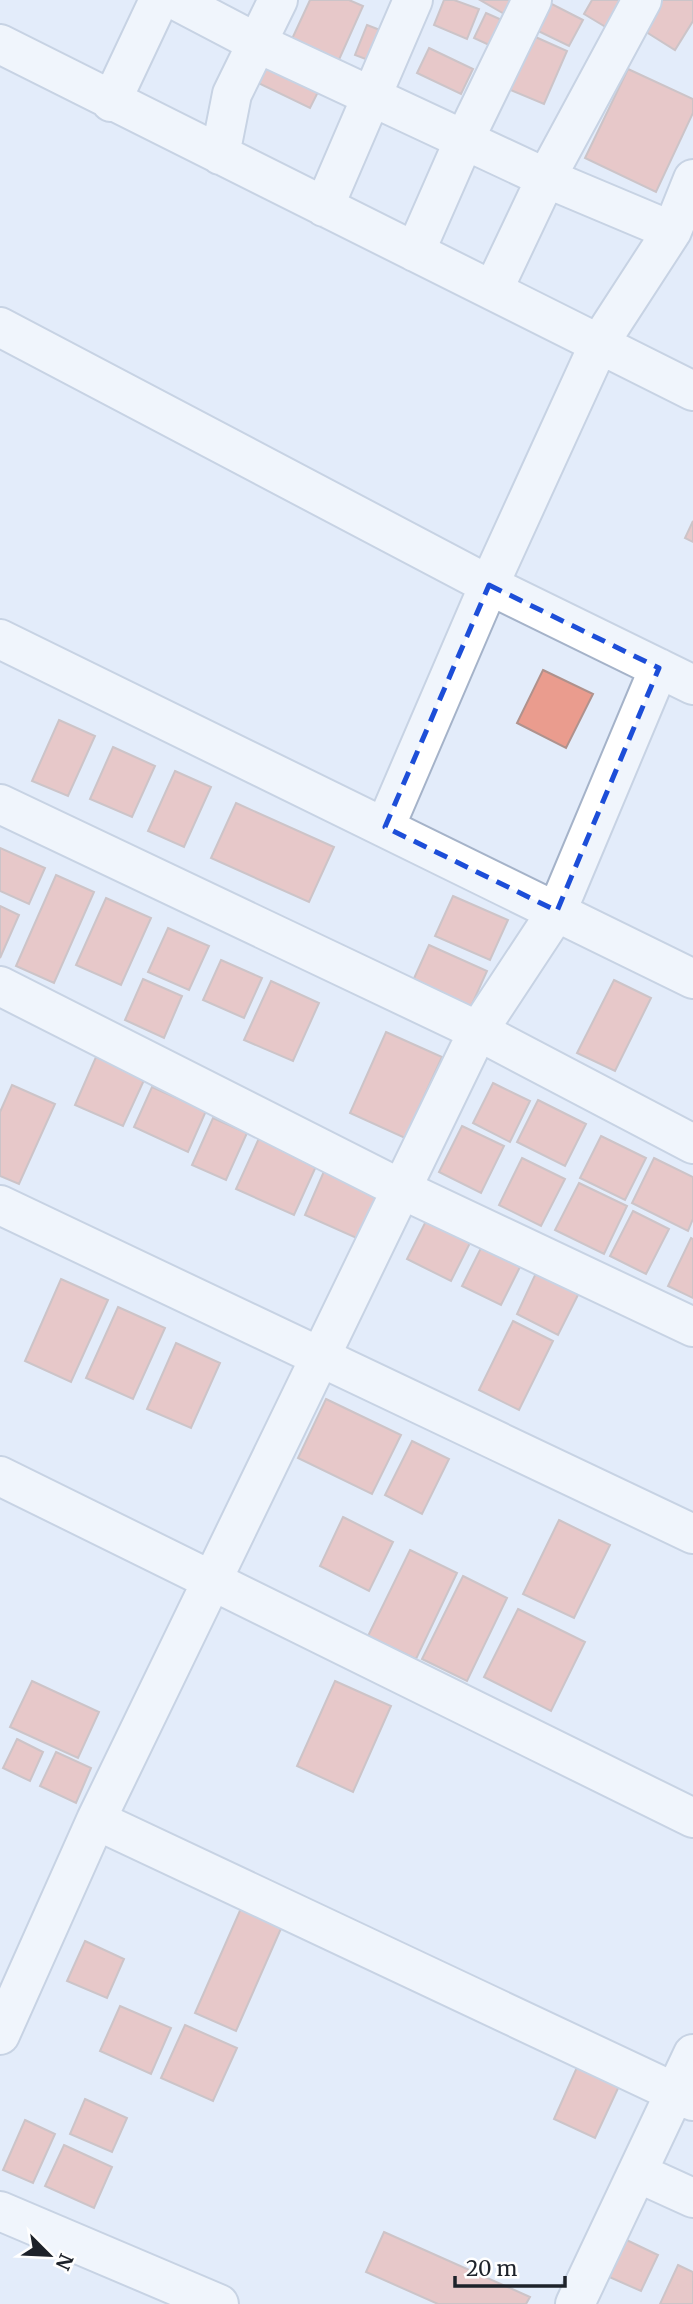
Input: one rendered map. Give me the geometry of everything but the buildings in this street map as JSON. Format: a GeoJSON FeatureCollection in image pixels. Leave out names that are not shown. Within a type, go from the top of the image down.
{"type":"FeatureCollection","features":[{"type":"Feature","properties":{"kind":"street"},"geometry":{"type":"LineString","coordinates":[[111,102],[159,0]]}},
{"type":"Feature","properties":{"kind":"street"},"geometry":{"type":"LineString","coordinates":[[175,0],[257,43],[546,178],[672,230]]}},
{"type":"Feature","properties":{"kind":"street"},"geometry":{"type":"LineString","coordinates":[[220,155],[232,94],[278,0]]}},
{"type":"Feature","properties":{"kind":"street"},"geometry":{"type":"LineString","coordinates":[[324,207],[413,0]]}},
{"type":"Feature","properties":{"kind":"street"},"geometry":{"type":"LineString","coordinates":[[415,252],[465,138],[532,0]]}},
{"type":"Feature","properties":{"kind":"street"},"geometry":{"type":"LineString","coordinates":[[494,290],[546,178],[642,0]]}},
{"type":"Feature","properties":{"kind":"street"},"geometry":{"type":"LineString","coordinates":[[0,44],[111,102],[693,390]]}},
{"type":"Feature","properties":{"kind":"street"},"geometry":{"type":"LineString","coordinates":[[385,827],[489,585],[600,342],[672,230],[693,179]]}},
{"type":"Feature","properties":{"kind":"street"},"geometry":{"type":"LineString","coordinates":[[0,327],[489,585],[693,685]]}},
{"type":"Feature","properties":{"kind":"street"},"geometry":{"type":"LineString","coordinates":[[0,639],[693,979]]}},
{"type":"Feature","properties":{"kind":"street"},"geometry":{"type":"LineString","coordinates":[[0,2035],[96,1820],[478,1031],[557,911],[659,668]]}},
{"type":"Feature","properties":{"kind":"street"},"geometry":{"type":"LineString","coordinates":[[0,804],[478,1031],[693,1144]]}},
{"type":"Feature","properties":{"kind":"street"},"geometry":{"type":"LineString","coordinates":[[0,986],[401,1189],[693,1326]]}},
{"type":"Feature","properties":{"kind":"street"},"geometry":{"type":"LineString","coordinates":[[0,1205],[693,1534]]}},
{"type":"Feature","properties":{"kind":"street"},"geometry":{"type":"LineString","coordinates":[[0,1476],[693,1818]]}},
{"type":"Feature","properties":{"kind":"street"},"geometry":{"type":"LineString","coordinates":[[96,1820],[685,2097]]}},
{"type":"Feature","properties":{"kind":"street"},"geometry":{"type":"LineString","coordinates":[[578,2303],[638,2173],[685,2097],[693,2054]]}},
{"type":"Feature","properties":{"kind":"street"},"geometry":{"type":"LineString","coordinates":[[638,2173],[693,2198]]}},
{"type":"Feature","properties":{"kind":"street"},"geometry":{"type":"LineString","coordinates":[[0,2211],[219,2304]]}},
{"type":"Feature","properties":{"kind":"highlighted area"},"geometry":{"type":"Polygon","coordinates":[[[489,585],[659,668],[557,911],[385,827],[489,585]]]}}]}
